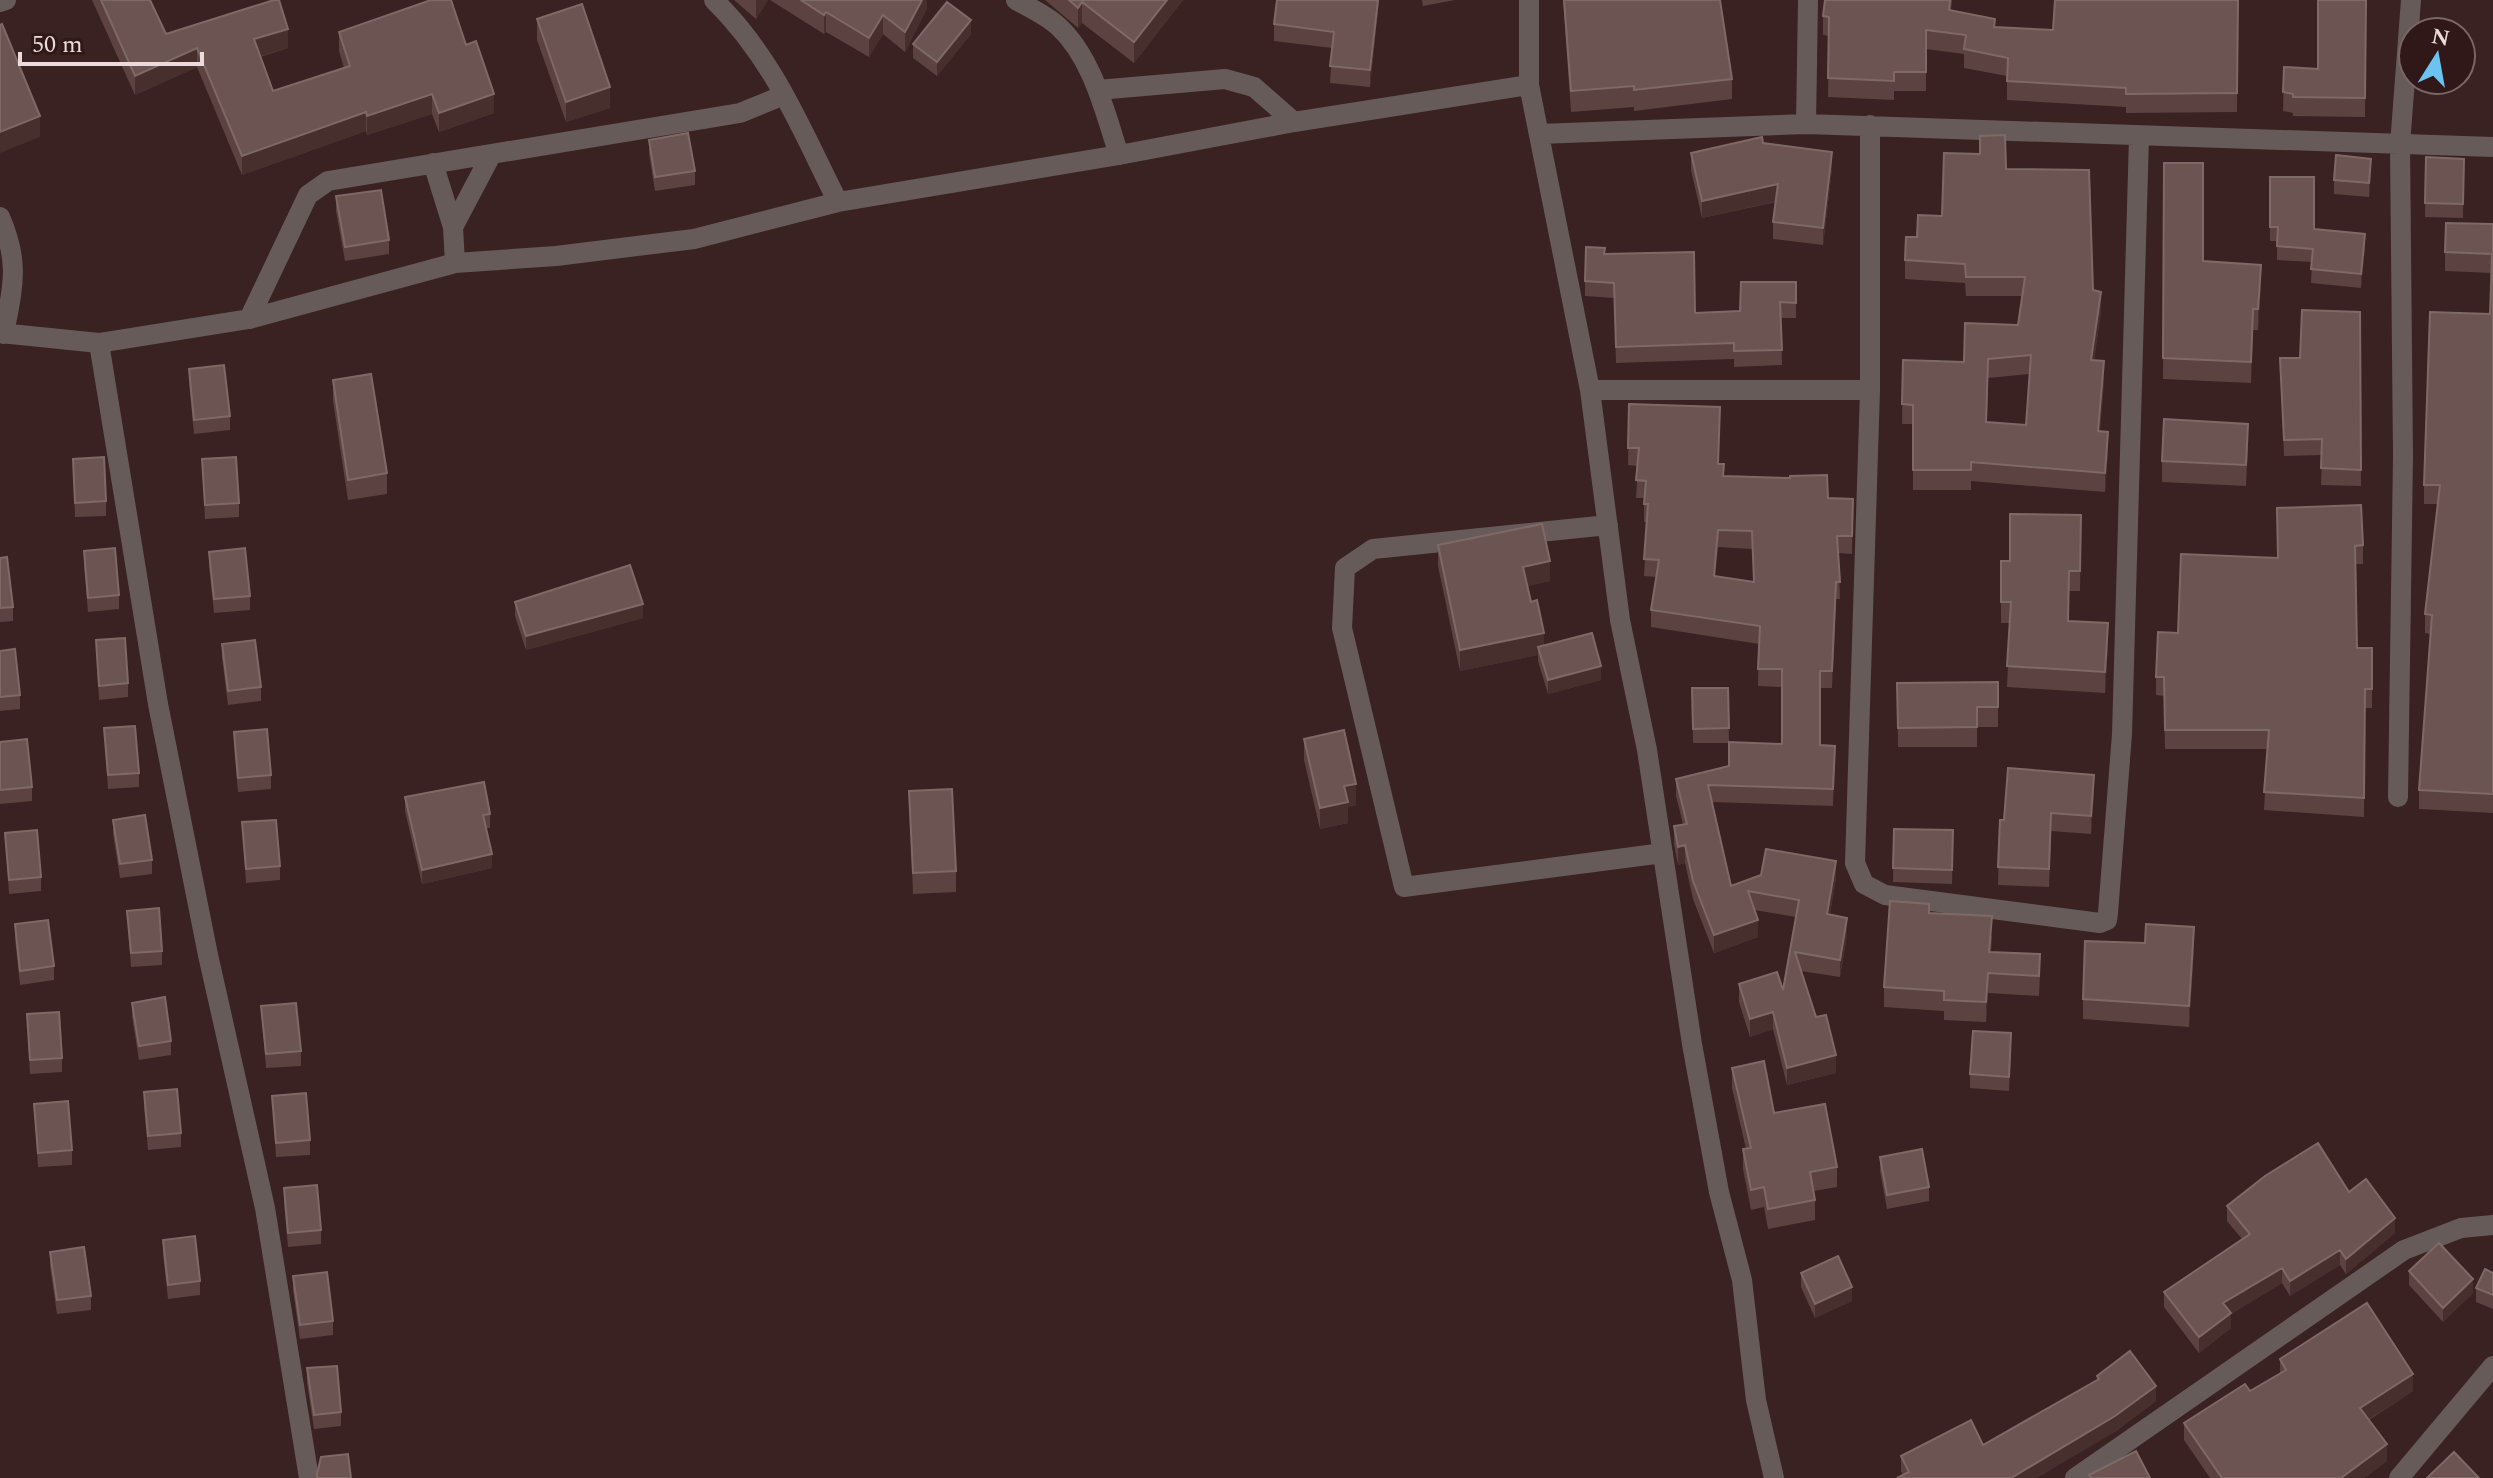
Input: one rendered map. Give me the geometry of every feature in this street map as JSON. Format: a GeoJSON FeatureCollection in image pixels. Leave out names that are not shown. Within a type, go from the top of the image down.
{"type":"FeatureCollection","features":[{"type":"Feature","properties":{"kind":"street"},"geometry":{"type":"LineString","coordinates":[[0,2],[6,0]]}},
{"type":"Feature","properties":{"kind":"street"},"geometry":{"type":"LineString","coordinates":[[714,0],[746,32],[784,95],[838,202]]}},
{"type":"Feature","properties":{"kind":"street"},"geometry":{"type":"LineString","coordinates":[[1016,0],[1060,27],[1073,43],[1098,90],[1119,155]]}},
{"type":"Feature","properties":{"kind":"street"},"geometry":{"type":"LineString","coordinates":[[1529,0],[1529,85],[1590,390],[1620,620],[1647,750],[1692,1044],[1719,1192],[1742,1280],[1756,1400],[1774,1478]]}},
{"type":"Feature","properties":{"kind":"street"},"geometry":{"type":"LineString","coordinates":[[1806,124],[1808,0]]}},
{"type":"Feature","properties":{"kind":"street"},"geometry":{"type":"LineString","coordinates":[[2398,797],[2403,456],[2400,145],[2411,0]]}},
{"type":"Feature","properties":{"kind":"street"},"geometry":{"type":"LineString","coordinates":[[1098,90],[1225,79],[1254,87],[1294,122]]}},
{"type":"Feature","properties":{"kind":"street"},"geometry":{"type":"LineString","coordinates":[[0,217],[13,247],[13,288],[2,334],[99,343],[249,319],[455,263],[556,256],[694,239],[838,202],[1294,122],[1529,85]]}},
{"type":"Feature","properties":{"kind":"street"},"geometry":{"type":"LineString","coordinates":[[249,319],[308,195],[317,186],[433,163],[490,157],[639,127],[740,113],[784,95]]}},
{"type":"Feature","properties":{"kind":"street"},"geometry":{"type":"LineString","coordinates":[[1539,134],[1806,124],[2493,147]]}},
{"type":"Feature","properties":{"kind":"street"},"geometry":{"type":"LineString","coordinates":[[1870,125],[1870,390],[1855,863],[1864,884],[1885,895],[2100,923],[2107,920],[2108,913],[2122,734],[2139,137]]}},
{"type":"Feature","properties":{"kind":"street"},"geometry":{"type":"LineString","coordinates":[[453,227],[490,157]]}},
{"type":"Feature","properties":{"kind":"street"},"geometry":{"type":"LineString","coordinates":[[433,163],[453,227],[455,263]]}},
{"type":"Feature","properties":{"kind":"street"},"geometry":{"type":"LineString","coordinates":[[99,343],[158,704],[208,955],[265,1208],[309,1478]]}},
{"type":"Feature","properties":{"kind":"street"},"geometry":{"type":"LineString","coordinates":[[1590,390],[1870,390]]}},
{"type":"Feature","properties":{"kind":"street"},"geometry":{"type":"LineString","coordinates":[[1608,525],[1373,549],[1345,568],[1342,628],[1404,887],[1663,853]]}},
{"type":"Feature","properties":{"kind":"street"},"geometry":{"type":"LineString","coordinates":[[2075,1478],[2404,1250],[2461,1228],[2493,1225]]}},
{"type":"Feature","properties":{"kind":"street"},"geometry":{"type":"LineString","coordinates":[[2399,1478],[2493,1366]]}},
{"type":"Feature","properties":{"kind":"building"},"geometry":{"type":"Polygon","coordinates":[[[101,0],[150,0],[166,34],[279,0],[288,29],[254,39],[273,91],[350,66],[339,32],[431,0],[451,0],[466,45],[476,41],[494,94],[439,113],[432,94],[367,116],[366,112],[242,156],[197,48],[135,76],[101,0]]]}},
{"type":"Feature","properties":{"kind":"building"},"geometry":{"type":"Polygon","coordinates":[[[801,0],[922,0],[905,32],[883,15],[869,38],[801,0]]]}},
{"type":"Feature","properties":{"kind":"building"},"geometry":{"type":"Polygon","coordinates":[[[1069,0],[1167,0],[1134,42],[1082,2],[1078,8],[1069,0]]]}},
{"type":"Feature","properties":{"kind":"building"},"geometry":{"type":"Polygon","coordinates":[[[1277,0],[1378,0],[1370,70],[1330,66],[1334,32],[1274,24],[1277,0]]]}},
{"type":"Feature","properties":{"kind":"building"},"geometry":{"type":"Polygon","coordinates":[[[1564,0],[1720,0],[1732,79],[1634,90],[1634,86],[1571,91],[1564,0]]]}},
{"type":"Feature","properties":{"kind":"building"},"geometry":{"type":"Polygon","coordinates":[[[1825,0],[1950,0],[1949,10],[1995,19],[1994,27],[2053,30],[2055,0],[2238,0],[2237,93],[2126,94],[2126,88],[2007,81],[2008,58],[1964,49],[1966,35],[1926,30],[1926,72],[1894,72],[1894,81],[1828,78],[1829,17],[1823,16],[1825,0]]]}},
{"type":"Feature","properties":{"kind":"building"},"geometry":{"type":"Polygon","coordinates":[[[2318,0],[2366,0],[2365,98],[2293,97],[2293,94],[2283,92],[2284,67],[2318,69],[2318,0]]]}},
{"type":"Feature","properties":{"kind":"building"},"geometry":{"type":"Polygon","coordinates":[[[947,2],[971,20],[937,62],[913,44],[947,2]]]}},
{"type":"Feature","properties":{"kind":"building"},"geometry":{"type":"Polygon","coordinates":[[[582,4],[610,87],[566,102],[537,19],[582,4]]]}},
{"type":"Feature","properties":{"kind":"building"},"geometry":{"type":"Polygon","coordinates":[[[0,25],[40,116],[0,132],[0,25]]]}},
{"type":"Feature","properties":{"kind":"building"},"geometry":{"type":"Polygon","coordinates":[[[688,133],[695,171],[655,177],[649,140],[688,133]]]}},
{"type":"Feature","properties":{"kind":"building"},"geometry":{"type":"Polygon","coordinates":[[[2005,135],[2006,169],[2089,170],[2093,290],[2101,292],[2091,360],[2104,361],[2098,431],[2108,432],[2105,473],[1971,462],[1971,470],[1913,470],[1913,405],[1902,404],[1903,360],[1964,362],[1965,323],[2018,325],[2025,277],[1966,277],[1965,264],[1905,260],[1906,237],[1917,237],[1918,215],[1942,216],[1944,153],[1980,154],[1980,136],[2005,135]],[[2031,355],[1988,359],[1986,422],[2026,425],[2031,355]]]}},
{"type":"Feature","properties":{"kind":"building"},"geometry":{"type":"Polygon","coordinates":[[[1762,137],[1763,143],[1832,152],[1823,228],[1773,222],[1778,184],[1702,201],[1691,153],[1762,137]]]}},
{"type":"Feature","properties":{"kind":"building"},"geometry":{"type":"Polygon","coordinates":[[[2336,155],[2371,159],[2369,183],[2334,180],[2336,155]]]}},
{"type":"Feature","properties":{"kind":"building"},"geometry":{"type":"Polygon","coordinates":[[[2426,157],[2464,159],[2463,204],[2425,203],[2426,157]]]}},
{"type":"Feature","properties":{"kind":"building"},"geometry":{"type":"Polygon","coordinates":[[[2164,163],[2203,163],[2203,261],[2261,265],[2258,309],[2253,309],[2251,362],[2163,358],[2164,163]]]}},
{"type":"Feature","properties":{"kind":"building"},"geometry":{"type":"Polygon","coordinates":[[[2270,177],[2314,177],[2314,229],[2365,234],[2361,274],[2311,269],[2313,249],[2277,246],[2278,227],[2270,227],[2270,177]]]}},
{"type":"Feature","properties":{"kind":"building"},"geometry":{"type":"Polygon","coordinates":[[[381,190],[389,240],[345,247],[336,196],[381,190]]]}},
{"type":"Feature","properties":{"kind":"building"},"geometry":{"type":"Polygon","coordinates":[[[2446,223],[2493,224],[2493,794],[2419,790],[2432,615],[2425,614],[2440,485],[2424,485],[2430,312],[2490,314],[2492,254],[2445,252],[2446,223]]]}},
{"type":"Feature","properties":{"kind":"building"},"geometry":{"type":"Polygon","coordinates":[[[1586,247],[1605,248],[1604,254],[1694,252],[1695,313],[1740,311],[1741,282],[1796,282],[1796,303],[1780,302],[1782,350],[1734,351],[1734,343],[1616,347],[1614,283],[1585,281],[1586,247]]]}},
{"type":"Feature","properties":{"kind":"building"},"geometry":{"type":"Polygon","coordinates":[[[2302,310],[2360,312],[2361,470],[2321,468],[2322,439],[2284,440],[2280,358],[2300,358],[2302,310]]]}},
{"type":"Feature","properties":{"kind":"building"},"geometry":{"type":"Polygon","coordinates":[[[224,365],[230,416],[194,420],[189,369],[224,365]]]}},
{"type":"Feature","properties":{"kind":"building"},"geometry":{"type":"Polygon","coordinates":[[[371,374],[387,473],[348,480],[333,380],[371,374]]]}},
{"type":"Feature","properties":{"kind":"building"},"geometry":{"type":"Polygon","coordinates":[[[1629,404],[1720,407],[1718,464],[1724,464],[1723,476],[1790,478],[1827,475],[1828,498],[1853,499],[1852,536],[1837,536],[1840,582],[1836,582],[1832,671],[1820,671],[1820,745],[1835,746],[1833,789],[1708,785],[1731,886],[1761,875],[1766,849],[1836,861],[1827,914],[1847,918],[1840,960],[1795,952],[1816,1017],[1826,1015],[1836,1055],[1787,1068],[1773,1012],[1750,1019],[1739,984],[1777,972],[1783,990],[1799,900],[1748,891],[1758,920],[1714,935],[1693,881],[1685,845],[1678,847],[1674,826],[1687,824],[1676,779],[1729,766],[1729,742],[1782,744],[1782,669],[1758,669],[1760,626],[1651,610],[1659,560],[1644,559],[1648,504],[1644,504],[1646,481],[1636,480],[1639,448],[1628,448],[1629,404]],[[1718,530],[1714,576],[1754,582],[1752,531],[1718,530]]]}},
{"type":"Feature","properties":{"kind":"building"},"geometry":{"type":"Polygon","coordinates":[[[2164,419],[2248,424],[2246,465],[2162,461],[2164,419]]]}},
{"type":"Feature","properties":{"kind":"building"},"geometry":{"type":"Polygon","coordinates":[[[104,457],[106,501],[75,503],[73,459],[104,457]]]}},
{"type":"Feature","properties":{"kind":"building"},"geometry":{"type":"Polygon","coordinates":[[[236,457],[239,503],[205,505],[202,459],[236,457]]]}},
{"type":"Feature","properties":{"kind":"building"},"geometry":{"type":"Polygon","coordinates":[[[2361,505],[2363,545],[2355,546],[2357,648],[2372,648],[2372,689],[2365,689],[2364,798],[2264,792],[2269,730],[2165,730],[2164,677],[2156,677],[2158,632],[2178,633],[2181,554],[2278,558],[2277,508],[2361,505]]]}},
{"type":"Feature","properties":{"kind":"building"},"geometry":{"type":"Polygon","coordinates":[[[2010,514],[2081,515],[2080,571],[2069,571],[2068,621],[2108,623],[2105,672],[2007,666],[2011,602],[2001,602],[2001,561],[2010,561],[2010,514]]]}},
{"type":"Feature","properties":{"kind":"building"},"geometry":{"type":"Polygon","coordinates":[[[1542,524],[1550,561],[1523,567],[1531,602],[1537,600],[1544,633],[1460,650],[1438,545],[1542,524]]]}},
{"type":"Feature","properties":{"kind":"building"},"geometry":{"type":"Polygon","coordinates":[[[115,548],[119,595],[88,598],[84,551],[115,548]]]}},
{"type":"Feature","properties":{"kind":"building"},"geometry":{"type":"Polygon","coordinates":[[[245,548],[250,596],[214,599],[209,552],[245,548]]]}},
{"type":"Feature","properties":{"kind":"building"},"geometry":{"type":"Polygon","coordinates":[[[7,557],[13,607],[0,608],[0,558],[7,557]]]}},
{"type":"Feature","properties":{"kind":"building"},"geometry":{"type":"Polygon","coordinates":[[[630,565],[643,604],[526,636],[515,602],[630,565]]]}},
{"type":"Feature","properties":{"kind":"building"},"geometry":{"type":"Polygon","coordinates":[[[1592,633],[1601,666],[1548,680],[1538,647],[1592,633]]]}},
{"type":"Feature","properties":{"kind":"building"},"geometry":{"type":"Polygon","coordinates":[[[125,638],[128,683],[99,686],[96,640],[125,638]]]}},
{"type":"Feature","properties":{"kind":"building"},"geometry":{"type":"Polygon","coordinates":[[[255,640],[261,687],[228,691],[222,644],[255,640]]]}},
{"type":"Feature","properties":{"kind":"building"},"geometry":{"type":"Polygon","coordinates":[[[15,649],[20,695],[0,697],[0,651],[15,649]]]}},
{"type":"Feature","properties":{"kind":"building"},"geometry":{"type":"Polygon","coordinates":[[[1998,682],[1998,707],[1977,707],[1977,727],[1898,728],[1897,683],[1998,682]]]}},
{"type":"Feature","properties":{"kind":"building"},"geometry":{"type":"Polygon","coordinates":[[[1692,688],[1728,688],[1729,728],[1693,729],[1692,688]]]}},
{"type":"Feature","properties":{"kind":"building"},"geometry":{"type":"Polygon","coordinates":[[[135,726],[139,773],[108,775],[104,728],[135,726]]]}},
{"type":"Feature","properties":{"kind":"building"},"geometry":{"type":"Polygon","coordinates":[[[267,729],[271,775],[238,778],[234,732],[267,729]]]}},
{"type":"Feature","properties":{"kind":"building"},"geometry":{"type":"Polygon","coordinates":[[[1344,730],[1356,784],[1344,786],[1348,802],[1320,808],[1304,739],[1344,730]]]}},
{"type":"Feature","properties":{"kind":"building"},"geometry":{"type":"Polygon","coordinates":[[[27,739],[32,787],[0,790],[0,742],[27,739]]]}},
{"type":"Feature","properties":{"kind":"building"},"geometry":{"type":"Polygon","coordinates":[[[2008,768],[2094,775],[2091,816],[2051,813],[2049,869],[1998,867],[2000,820],[2004,820],[2008,768]]]}},
{"type":"Feature","properties":{"kind":"building"},"geometry":{"type":"Polygon","coordinates":[[[484,782],[490,814],[483,815],[492,854],[422,870],[405,797],[484,782]]]}},
{"type":"Feature","properties":{"kind":"building"},"geometry":{"type":"Polygon","coordinates":[[[952,789],[956,871],[913,873],[909,791],[952,789]]]}},
{"type":"Feature","properties":{"kind":"building"},"geometry":{"type":"Polygon","coordinates":[[[145,815],[152,860],[120,864],[113,820],[145,815]]]}},
{"type":"Feature","properties":{"kind":"building"},"geometry":{"type":"Polygon","coordinates":[[[276,820],[280,866],[246,869],[242,822],[276,820]]]}},
{"type":"Feature","properties":{"kind":"building"},"geometry":{"type":"Polygon","coordinates":[[[1894,829],[1953,830],[1952,870],[1893,868],[1894,829]]]}},
{"type":"Feature","properties":{"kind":"building"},"geometry":{"type":"Polygon","coordinates":[[[37,830],[41,877],[9,880],[5,833],[37,830]]]}},
{"type":"Feature","properties":{"kind":"building"},"geometry":{"type":"Polygon","coordinates":[[[1890,901],[1929,904],[1929,913],[1992,916],[1989,952],[2040,954],[2039,976],[1988,973],[1986,1002],[1944,1000],[1944,991],[1884,987],[1890,901]]]}},
{"type":"Feature","properties":{"kind":"building"},"geometry":{"type":"Polygon","coordinates":[[[159,908],[162,951],[131,953],[127,911],[159,908]]]}},
{"type":"Feature","properties":{"kind":"building"},"geometry":{"type":"Polygon","coordinates":[[[48,920],[54,966],[20,971],[15,924],[48,920]]]}},
{"type":"Feature","properties":{"kind":"building"},"geometry":{"type":"Polygon","coordinates":[[[2146,924],[2194,927],[2189,1006],[2083,999],[2085,941],[2145,943],[2146,924]]]}},
{"type":"Feature","properties":{"kind":"building"},"geometry":{"type":"Polygon","coordinates":[[[165,997],[171,1041],[139,1046],[132,1003],[165,997]]]}},
{"type":"Feature","properties":{"kind":"building"},"geometry":{"type":"Polygon","coordinates":[[[296,1003],[301,1051],[266,1054],[261,1006],[296,1003]]]}},
{"type":"Feature","properties":{"kind":"building"},"geometry":{"type":"Polygon","coordinates":[[[59,1012],[62,1058],[30,1060],[27,1014],[59,1012]]]}},
{"type":"Feature","properties":{"kind":"building"},"geometry":{"type":"Polygon","coordinates":[[[1973,1031],[2011,1033],[2009,1077],[1970,1074],[1973,1031]]]}},
{"type":"Feature","properties":{"kind":"building"},"geometry":{"type":"Polygon","coordinates":[[[1764,1061],[1774,1113],[1825,1104],[1837,1167],[1810,1172],[1815,1200],[1768,1209],[1764,1187],[1751,1190],[1743,1149],[1751,1148],[1732,1068],[1764,1061]]]}},
{"type":"Feature","properties":{"kind":"building"},"geometry":{"type":"Polygon","coordinates":[[[177,1089],[181,1133],[148,1136],[144,1092],[177,1089]]]}},
{"type":"Feature","properties":{"kind":"building"},"geometry":{"type":"Polygon","coordinates":[[[306,1093],[310,1140],[276,1143],[272,1096],[306,1093]]]}},
{"type":"Feature","properties":{"kind":"building"},"geometry":{"type":"Polygon","coordinates":[[[68,1101],[72,1150],[38,1153],[34,1104],[68,1101]]]}},
{"type":"Feature","properties":{"kind":"building"},"geometry":{"type":"Polygon","coordinates":[[[2318,1143],[2349,1192],[2366,1179],[2395,1218],[2346,1259],[2340,1250],[2290,1281],[2282,1268],[2223,1303],[2231,1313],[2199,1337],[2164,1292],[2250,1234],[2227,1206],[2265,1176],[2318,1143]]]}},
{"type":"Feature","properties":{"kind":"building"},"geometry":{"type":"Polygon","coordinates":[[[1922,1149],[1929,1187],[1887,1195],[1880,1157],[1922,1149]]]}},
{"type":"Feature","properties":{"kind":"building"},"geometry":{"type":"Polygon","coordinates":[[[317,1185],[321,1230],[288,1233],[284,1188],[317,1185]]]}},
{"type":"Feature","properties":{"kind":"building"},"geometry":{"type":"Polygon","coordinates":[[[195,1236],[200,1281],[168,1285],[163,1240],[195,1236]]]}},
{"type":"Feature","properties":{"kind":"building"},"geometry":{"type":"Polygon","coordinates":[[[2439,1243],[2473,1279],[2443,1308],[2409,1271],[2439,1243]]]}},
{"type":"Feature","properties":{"kind":"building"},"geometry":{"type":"Polygon","coordinates":[[[84,1247],[91,1296],[57,1300],[50,1252],[84,1247]]]}},
{"type":"Feature","properties":{"kind":"building"},"geometry":{"type":"Polygon","coordinates":[[[1838,1256],[1852,1287],[1815,1304],[1801,1273],[1838,1256]]]}},
{"type":"Feature","properties":{"kind":"building"},"geometry":{"type":"Polygon","coordinates":[[[2485,1269],[2493,1273],[2493,1295],[2476,1288],[2485,1269]]]}},
{"type":"Feature","properties":{"kind":"building"},"geometry":{"type":"Polygon","coordinates":[[[327,1272],[333,1321],[300,1325],[293,1276],[327,1272]]]}},
{"type":"Feature","properties":{"kind":"building"},"geometry":{"type":"Polygon","coordinates":[[[2367,1303],[2413,1374],[2360,1408],[2387,1444],[2341,1478],[2222,1478],[2184,1423],[2245,1384],[2250,1391],[2286,1370],[2280,1359],[2367,1303]]]}},
{"type":"Feature","properties":{"kind":"building"},"geometry":{"type":"Polygon","coordinates":[[[2130,1351],[2156,1386],[2115,1416],[2011,1478],[1897,1478],[1909,1472],[1901,1456],[1971,1420],[1983,1445],[2099,1379],[2097,1376],[2130,1351]]]}},
{"type":"Feature","properties":{"kind":"building"},"geometry":{"type":"Polygon","coordinates":[[[337,1366],[341,1412],[314,1415],[307,1368],[337,1366]]]}},
{"type":"Feature","properties":{"kind":"building"},"geometry":{"type":"Polygon","coordinates":[[[2136,1451],[2150,1478],[2091,1478],[2089,1475],[2136,1451]]]}},
{"type":"Feature","properties":{"kind":"building"},"geometry":{"type":"Polygon","coordinates":[[[2454,1452],[2479,1478],[2427,1478],[2454,1452]]]}},
{"type":"Feature","properties":{"kind":"building"},"geometry":{"type":"Polygon","coordinates":[[[348,1454],[351,1478],[317,1478],[321,1457],[348,1454]]]}}]}
